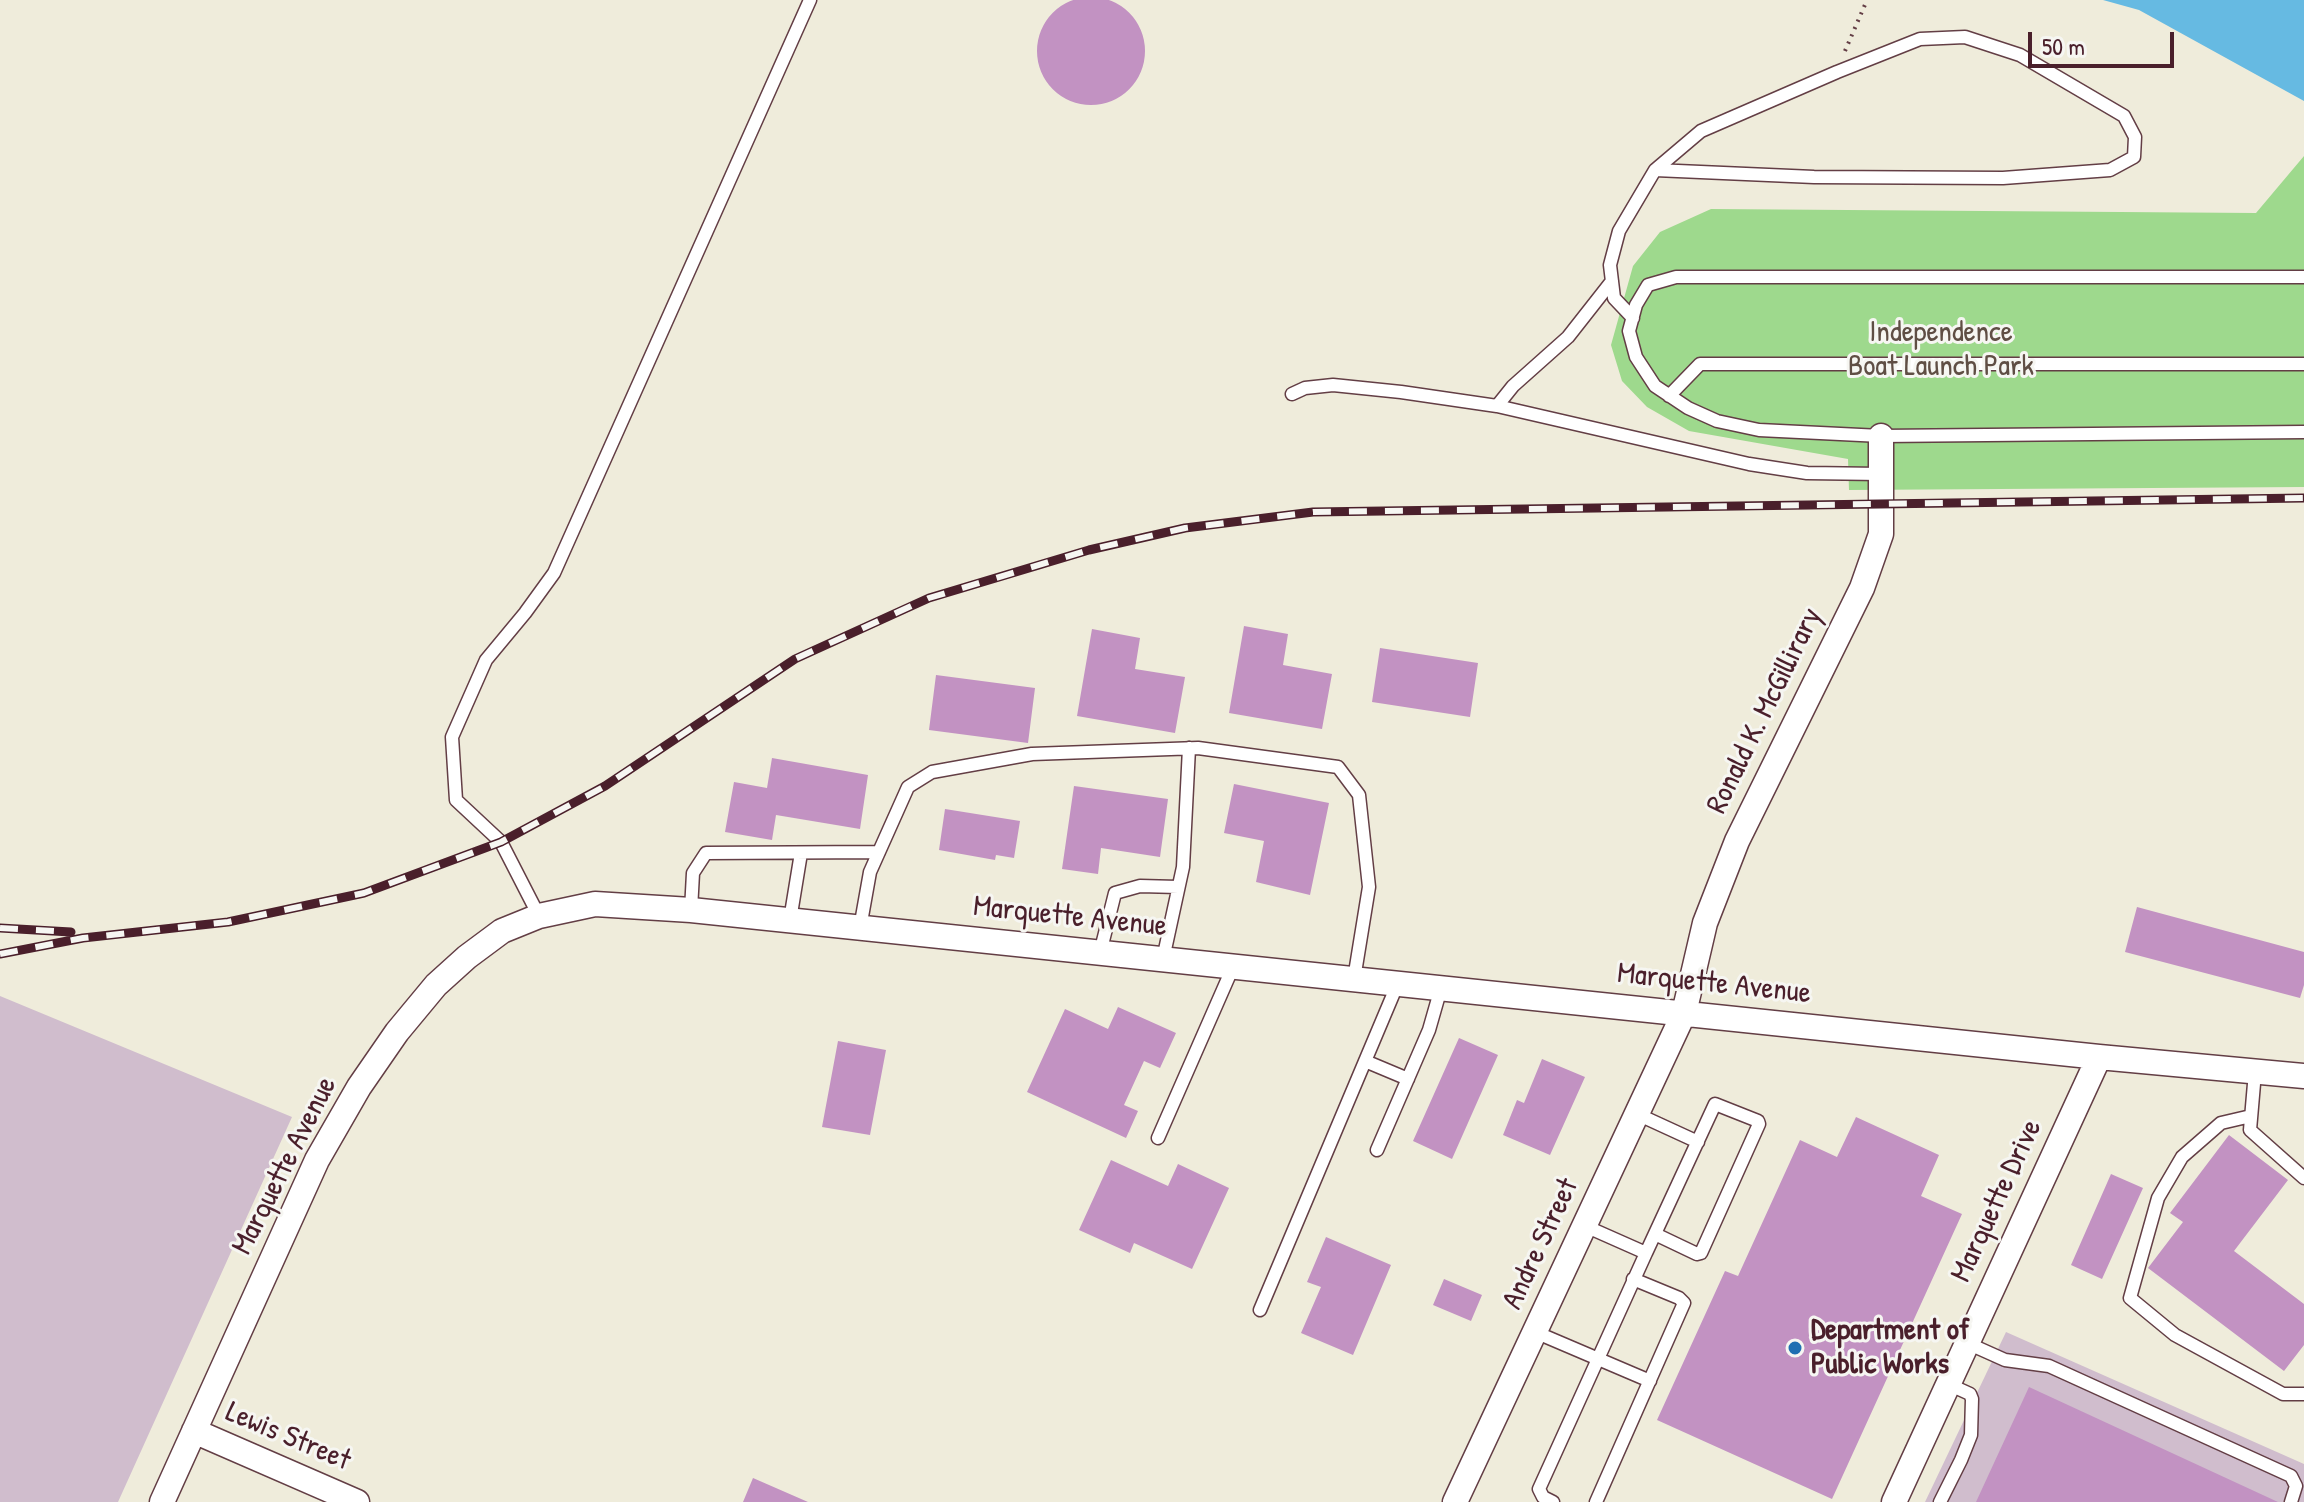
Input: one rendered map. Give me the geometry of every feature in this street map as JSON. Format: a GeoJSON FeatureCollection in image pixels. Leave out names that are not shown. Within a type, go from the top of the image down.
{"type":"FeatureCollection","features":[{"type":"Feature","properties":{"kind":"street","name":"Ronald K. McGillirary"},"geometry":{"type":"LineString","coordinates":[[1684,1013],[1705,923],[1737,841],[1873,562],[1881,534],[1881,436]]}},
{"type":"Feature","properties":{"kind":"street","name":"Marquette Avenue"},"geometry":{"type":"LineString","coordinates":[[162,1502],[317,1160],[359,1087],[397,1032],[436,985],[502,931],[539,916],[595,904],[691,910],[2304,1076]]}},
{"type":"Feature","properties":{"kind":"street","name":"Andre Street"},"geometry":{"type":"LineString","coordinates":[[1455,1502],[1684,1013]]}},
{"type":"Feature","properties":{"kind":"street","name":"Marquette Drive"},"geometry":{"type":"LineString","coordinates":[[1901,1500],[1948,1384],[2099,1057]]}},
{"type":"Feature","properties":{"kind":"street","name":"Lewis Street"},"geometry":{"type":"LineString","coordinates":[[194,1431],[357,1502]]}},
{"type":"Feature","properties":{"kind":"lane"},"geometry":{"type":"LineString","coordinates":[[539,916],[501,842],[456,800],[452,737],[486,660],[554,573],[810,0]]}},
{"type":"Feature","properties":{"kind":"lane"},"geometry":{"type":"LineString","coordinates":[[1633,318],[1614,298],[1610,265],[1619,231],[1655,170],[1701,131],[1920,39],[1965,37],[2020,55],[2124,116],[2135,137],[2134,157],[2110,170],[2003,178],[1814,177],[1655,170]]}},
{"type":"Feature","properties":{"kind":"lane"},"geometry":{"type":"LineString","coordinates":[[2304,277],[1676,277],[1648,285],[1636,305],[1629,331],[1636,357],[1655,386],[1688,408],[1717,421],[1759,430],[1881,436],[2304,432]]}},
{"type":"Feature","properties":{"kind":"lane"},"geometry":{"type":"LineString","coordinates":[[1497,406],[1513,386],[1568,337],[1612,281]]}},
{"type":"Feature","properties":{"kind":"lane"},"geometry":{"type":"LineString","coordinates":[[1669,396],[1700,364],[2304,364]]}},
{"type":"Feature","properties":{"kind":"lane"},"geometry":{"type":"LineString","coordinates":[[1292,394],[1305,388],[1333,385],[1401,392],[1497,406],[1749,464],[1807,473],[1881,474]]}},
{"type":"Feature","properties":{"kind":"lane"},"geometry":{"type":"LineString","coordinates":[[1163,959],[1183,867],[1189,748]]}},
{"type":"Feature","properties":{"kind":"lane"},"geometry":{"type":"LineString","coordinates":[[860,928],[870,872],[908,787],[932,772],[1032,754],[1198,748],[1338,767],[1359,795],[1369,887],[1354,979]]}},
{"type":"Feature","properties":{"kind":"lane"},"geometry":{"type":"LineString","coordinates":[[691,910],[693,873],[706,853],[879,852]]}},
{"type":"Feature","properties":{"kind":"lane"},"geometry":{"type":"LineString","coordinates":[[790,920],[801,853]]}},
{"type":"Feature","properties":{"kind":"lane"},"geometry":{"type":"LineString","coordinates":[[1100,953],[1115,893],[1140,886],[1178,887]]}},
{"type":"Feature","properties":{"kind":"lane"},"geometry":{"type":"LineString","coordinates":[[1158,1138],[1233,967]]}},
{"type":"Feature","properties":{"kind":"lane"},"geometry":{"type":"LineString","coordinates":[[1260,1310],[1398,983]]}},
{"type":"Feature","properties":{"kind":"lane"},"geometry":{"type":"LineString","coordinates":[[1377,1150],[1429,1030],[1441,988]]}},
{"type":"Feature","properties":{"kind":"lane"},"geometry":{"type":"LineString","coordinates":[[1365,1061],[1408,1079]]}},
{"type":"Feature","properties":{"kind":"lane"},"geometry":{"type":"LineString","coordinates":[[2255,1072],[2250,1130],[2304,1178]]}},
{"type":"Feature","properties":{"kind":"lane"},"geometry":{"type":"LineString","coordinates":[[1553,1502],[1543,1497],[1539,1489],[1633,1279],[1715,1104],[1758,1121],[1701,1253],[1697,1254],[1655,1234]]}},
{"type":"Feature","properties":{"kind":"lane"},"geometry":{"type":"LineString","coordinates":[[1637,1114],[1698,1142]]}},
{"type":"Feature","properties":{"kind":"lane"},"geometry":{"type":"LineString","coordinates":[[2251,1116],[2221,1123],[2182,1157],[2158,1198],[2130,1298],[2175,1335],[2283,1394],[2304,1394]]}},
{"type":"Feature","properties":{"kind":"lane"},"geometry":{"type":"LineString","coordinates":[[1585,1226],[1646,1253]]}},
{"type":"Feature","properties":{"kind":"lane"},"geometry":{"type":"LineString","coordinates":[[1596,1502],[1684,1303],[1633,1279]]}},
{"type":"Feature","properties":{"kind":"lane"},"geometry":{"type":"LineString","coordinates":[[1535,1332],[1650,1381]]}},
{"type":"Feature","properties":{"kind":"lane"},"geometry":{"type":"LineString","coordinates":[[1967,1343],[2005,1360],[2049,1366],[2291,1476],[2296,1486],[2291,1502]]}},
{"type":"Feature","properties":{"kind":"lane"},"geometry":{"type":"LineString","coordinates":[[1940,1502],[1971,1435],[1970,1394],[1948,1384]]}},
{"type":"Feature","properties":{"kind":"path"},"geometry":{"type":"LineString","coordinates":[[1837,72],[1867,0]]}},
{"type":"Feature","properties":{"kind":"shaded area"},"geometry":{"type":"Polygon","coordinates":[[[0,996],[292,1117],[118,1502],[0,1502],[0,996]]]}},
{"type":"Feature","properties":{"kind":"shaded area"},"geometry":{"type":"Polygon","coordinates":[[[2006,1332],[2304,1464],[2304,1502],[1925,1502],[2006,1332]]]}},
{"type":"Feature","properties":{"kind":"green space","name":"Independence Boat Launch Park"},"geometry":{"type":"Polygon","coordinates":[[[2304,156],[2304,487],[1849,490],[1848,459],[1689,431],[1647,407],[1622,381],[1611,345],[1633,266],[1660,232],[1711,209],[2256,213],[2304,156]]]}},
{"type":"Feature","properties":{"kind":"water"},"geometry":{"type":"Polygon","coordinates":[[[2103,0],[2304,0],[2304,101],[2139,10],[2103,0]]]}},
{"type":"Feature","properties":{"kind":"building"},"geometry":{"type":"Polygon","coordinates":[[[1091,-3],[1112,1],[1129,13],[1141,30],[1145,51],[1141,72],[1129,89],[1112,101],[1091,105],[1070,101],[1053,89],[1041,72],[1037,51],[1041,30],[1053,13],[1070,1],[1091,-3]]]}},
{"type":"Feature","properties":{"kind":"building"},"geometry":{"type":"Polygon","coordinates":[[[1244,626],[1288,634],[1283,665],[1332,674],[1322,729],[1229,713],[1244,626]]]}},
{"type":"Feature","properties":{"kind":"building"},"geometry":{"type":"Polygon","coordinates":[[[1092,629],[1140,638],[1135,669],[1185,677],[1175,733],[1077,716],[1092,629]]]}},
{"type":"Feature","properties":{"kind":"building"},"geometry":{"type":"Polygon","coordinates":[[[1380,648],[1478,663],[1470,717],[1372,702],[1380,648]]]}},
{"type":"Feature","properties":{"kind":"building"},"geometry":{"type":"Polygon","coordinates":[[[936,675],[1035,688],[1028,743],[929,730],[936,675]]]}},
{"type":"Feature","properties":{"kind":"building"},"geometry":{"type":"Polygon","coordinates":[[[772,758],[868,775],[860,829],[776,815],[772,840],[725,832],[734,782],[767,788],[772,758]]]}},
{"type":"Feature","properties":{"kind":"building"},"geometry":{"type":"Polygon","coordinates":[[[1234,784],[1329,803],[1310,895],[1256,882],[1264,841],[1224,833],[1234,784]]]}},
{"type":"Feature","properties":{"kind":"building"},"geometry":{"type":"Polygon","coordinates":[[[1074,786],[1168,799],[1160,857],[1101,848],[1098,874],[1062,869],[1074,786]]]}},
{"type":"Feature","properties":{"kind":"building"},"geometry":{"type":"Polygon","coordinates":[[[945,809],[1020,821],[1014,858],[996,855],[995,860],[939,850],[945,809]]]}},
{"type":"Feature","properties":{"kind":"building"},"geometry":{"type":"Polygon","coordinates":[[[2137,907],[2304,952],[2304,985],[2300,998],[2125,952],[2137,907]]]}},
{"type":"Feature","properties":{"kind":"building"},"geometry":{"type":"Polygon","coordinates":[[[1118,1007],[1176,1033],[1160,1068],[1144,1061],[1124,1105],[1138,1111],[1126,1138],[1027,1092],[1065,1009],[1108,1029],[1118,1007]]]}},
{"type":"Feature","properties":{"kind":"building"},"geometry":{"type":"Polygon","coordinates":[[[1459,1038],[1498,1055],[1452,1159],[1413,1141],[1459,1038]]]}},
{"type":"Feature","properties":{"kind":"building"},"geometry":{"type":"Polygon","coordinates":[[[838,1041],[886,1050],[870,1135],[822,1127],[838,1041]]]}},
{"type":"Feature","properties":{"kind":"building"},"geometry":{"type":"Polygon","coordinates":[[[1542,1059],[1585,1077],[1550,1155],[1503,1135],[1517,1100],[1524,1103],[1542,1059]]]}},
{"type":"Feature","properties":{"kind":"building","name":"Department of Public Works"},"geometry":{"type":"Polygon","coordinates":[[[1856,1117],[1939,1155],[1921,1196],[1962,1214],[1832,1499],[1657,1420],[1725,1271],[1738,1276],[1800,1140],[1837,1157],[1856,1117]]]}},
{"type":"Feature","properties":{"kind":"building"},"geometry":{"type":"Polygon","coordinates":[[[2229,1135],[2288,1180],[2234,1251],[2304,1304],[2304,1345],[2284,1371],[2148,1268],[2183,1222],[2170,1213],[2229,1135]]]}},
{"type":"Feature","properties":{"kind":"building"},"geometry":{"type":"Polygon","coordinates":[[[1111,1160],[1168,1186],[1178,1164],[1229,1188],[1192,1269],[1134,1243],[1130,1253],[1079,1230],[1111,1160]]]}},
{"type":"Feature","properties":{"kind":"building"},"geometry":{"type":"Polygon","coordinates":[[[2111,1174],[2143,1188],[2102,1279],[2071,1265],[2111,1174]]]}},
{"type":"Feature","properties":{"kind":"building"},"geometry":{"type":"Polygon","coordinates":[[[1326,1237],[1391,1265],[1353,1355],[1301,1333],[1321,1287],[1307,1282],[1326,1237]]]}},
{"type":"Feature","properties":{"kind":"building"},"geometry":{"type":"Polygon","coordinates":[[[1444,1279],[1482,1295],[1471,1321],[1433,1305],[1444,1279]]]}},
{"type":"Feature","properties":{"kind":"building"},"geometry":{"type":"Polygon","coordinates":[[[2029,1387],[2278,1502],[1976,1502],[2029,1387]]]}},
{"type":"Feature","properties":{"kind":"building"},"geometry":{"type":"Polygon","coordinates":[[[753,1478],[808,1502],[743,1502],[753,1478]]]}},
{"type":"Feature","properties":{"kind":"railway"},"geometry":{"type":"LineString","coordinates":[[0,954],[83,938],[228,922],[364,893],[501,842],[605,786],[795,659],[929,598],[1089,550],[1185,528],[1313,512],[2304,498]]}},
{"type":"Feature","properties":{"kind":"railway"},"geometry":{"type":"LineString","coordinates":[[0,928],[71,932]]}},
{"type":"Feature","properties":{"kind":"place","name":"Department of Public Works"},"geometry":{"type":"Point","coordinates":[1795,1348]}}]}
